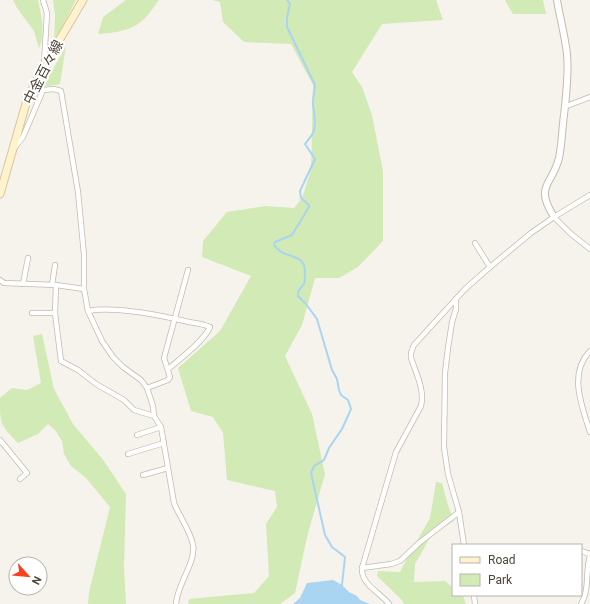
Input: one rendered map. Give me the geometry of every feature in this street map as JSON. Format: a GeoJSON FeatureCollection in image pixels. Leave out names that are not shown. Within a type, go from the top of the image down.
{"type":"FeatureCollection","features":[{"type":"Feature","properties":{"kind":"main road","name":"中金百々線"},"geometry":{"type":"LineString","coordinates":[[0,194],[27,100],[44,66],[83,0]]}},
{"type":"Feature","properties":{"kind":"street"},"geometry":{"type":"LineString","coordinates":[[44,0],[47,13],[44,66]]}},
{"type":"Feature","properties":{"kind":"street"},"geometry":{"type":"LineString","coordinates":[[557,0],[567,55],[564,107],[558,158],[554,172],[546,185],[545,200],[554,217],[570,233],[590,249]]}},
{"type":"Feature","properties":{"kind":"street"},"geometry":{"type":"LineString","coordinates":[[12,152],[23,137],[43,90],[54,89],[61,91],[78,192],[84,255],[84,289],[88,311],[102,341],[113,357],[123,367],[141,380],[147,388],[153,406],[154,416],[161,428],[174,503],[193,545],[190,563],[177,592],[176,604]]}},
{"type":"Feature","properties":{"kind":"street"},"geometry":{"type":"LineString","coordinates":[[564,107],[590,97]]}},
{"type":"Feature","properties":{"kind":"street"},"geometry":{"type":"LineString","coordinates":[[389,604],[364,580],[361,574],[396,452],[423,400],[422,389],[411,358],[414,345],[465,289],[490,267],[531,233],[590,195]]}},
{"type":"Feature","properties":{"kind":"street"},"geometry":{"type":"LineString","coordinates":[[475,243],[490,267]]}},
{"type":"Feature","properties":{"kind":"street"},"geometry":{"type":"LineString","coordinates":[[23,284],[28,258]]}},
{"type":"Feature","properties":{"kind":"street"},"geometry":{"type":"LineString","coordinates":[[55,265],[54,285],[61,361],[78,370],[96,384],[124,400],[134,410],[154,416]]}},
{"type":"Feature","properties":{"kind":"street"},"geometry":{"type":"LineString","coordinates":[[147,388],[168,380],[170,377],[164,360],[188,270]]}},
{"type":"Feature","properties":{"kind":"street"},"geometry":{"type":"LineString","coordinates":[[0,280],[4,283],[54,285],[84,289]]}},
{"type":"Feature","properties":{"kind":"street"},"geometry":{"type":"LineString","coordinates":[[456,299],[456,309],[448,348],[445,373],[444,447],[448,474],[459,512],[464,544]]}},
{"type":"Feature","properties":{"kind":"street"},"geometry":{"type":"LineString","coordinates":[[88,311],[122,311],[176,318],[210,327],[207,333],[168,369]]}},
{"type":"Feature","properties":{"kind":"street"},"geometry":{"type":"LineString","coordinates":[[32,314],[56,313]]}},
{"type":"Feature","properties":{"kind":"street"},"geometry":{"type":"LineString","coordinates":[[590,351],[581,362],[578,376],[579,393],[590,432]]}},
{"type":"Feature","properties":{"kind":"street"},"geometry":{"type":"LineString","coordinates":[[137,434],[161,428]]}},
{"type":"Feature","properties":{"kind":"street"},"geometry":{"type":"LineString","coordinates":[[0,440],[27,473],[20,478]]}},
{"type":"Feature","properties":{"kind":"street"},"geometry":{"type":"LineString","coordinates":[[128,454],[164,443]]}},
{"type":"Feature","properties":{"kind":"street"},"geometry":{"type":"LineString","coordinates":[[143,475],[168,468]]}},
{"type":"Feature","properties":{"kind":"street"},"geometry":{"type":"LineString","coordinates":[[362,568],[391,564],[400,561],[418,543],[459,512]]}},
{"type":"Feature","properties":{"kind":"street"},"geometry":{"type":"LineString","coordinates":[[581,604],[587,592],[588,562],[590,555]]}},
{"type":"Feature","properties":{"kind":"green space"},"geometry":{"type":"Polygon","coordinates":[[[13,0],[38,0],[43,31],[39,48],[34,31],[13,0]]]}},
{"type":"Feature","properties":{"kind":"green space"},"geometry":{"type":"Polygon","coordinates":[[[53,0],[76,0],[54,43],[55,15],[53,0]]]}},
{"type":"Feature","properties":{"kind":"green space"},"geometry":{"type":"Polygon","coordinates":[[[126,0],[159,0],[145,18],[133,27],[116,32],[98,34],[103,17],[126,0]]]}},
{"type":"Feature","properties":{"kind":"green space"},"geometry":{"type":"Polygon","coordinates":[[[212,0],[436,0],[443,20],[382,24],[352,72],[362,87],[372,115],[383,171],[383,241],[358,267],[339,278],[315,278],[302,325],[285,356],[312,414],[325,474],[307,537],[295,593],[280,604],[188,604],[189,599],[254,593],[269,576],[266,524],[277,507],[275,491],[227,480],[223,433],[213,417],[191,411],[178,368],[220,331],[251,276],[202,257],[203,241],[227,212],[265,206],[294,208],[302,198],[311,170],[313,85],[291,44],[244,42],[223,22],[220,2],[212,0]]]}},
{"type":"Feature","properties":{"kind":"green space"},"geometry":{"type":"Polygon","coordinates":[[[505,0],[543,0],[546,14],[513,14],[505,0]]]}},
{"type":"Feature","properties":{"kind":"green space"},"geometry":{"type":"Polygon","coordinates":[[[66,46],[60,84],[43,87],[66,46]]]}},
{"type":"Feature","properties":{"kind":"green space"},"geometry":{"type":"Polygon","coordinates":[[[42,334],[54,389],[73,424],[104,461],[126,494],[124,566],[126,604],[88,604],[89,592],[110,507],[86,478],[71,466],[64,454],[62,441],[55,430],[48,424],[38,434],[18,443],[2,424],[0,414],[0,398],[12,388],[27,390],[41,383],[33,336],[42,334]]]}},
{"type":"Feature","properties":{"kind":"green space"},"geometry":{"type":"Polygon","coordinates":[[[436,482],[442,483],[454,521],[432,534],[415,564],[414,582],[445,581],[452,587],[452,596],[462,596],[466,604],[404,604],[401,599],[377,576],[378,571],[400,572],[430,518],[436,482]]]}},
{"type":"Feature","properties":{"kind":"water"},"geometry":{"type":"Polygon","coordinates":[[[333,580],[357,596],[360,600],[370,604],[293,604],[300,598],[307,583],[333,580]]]}},
{"type":"Feature","properties":{"kind":"waterway"},"geometry":{"type":"LineString","coordinates":[[287,0],[290,4],[287,17],[287,27],[315,85],[313,102],[315,126],[312,134],[305,144],[315,159],[300,191],[301,198],[309,205],[309,207],[292,235],[275,242],[274,245],[283,253],[302,261],[305,272],[304,284],[298,291],[298,296],[317,319],[332,370],[337,379],[339,390],[341,395],[348,400],[351,409],[342,429],[329,448],[324,460],[314,466],[311,473],[325,535],[332,547],[345,557],[342,585]]}}]}
